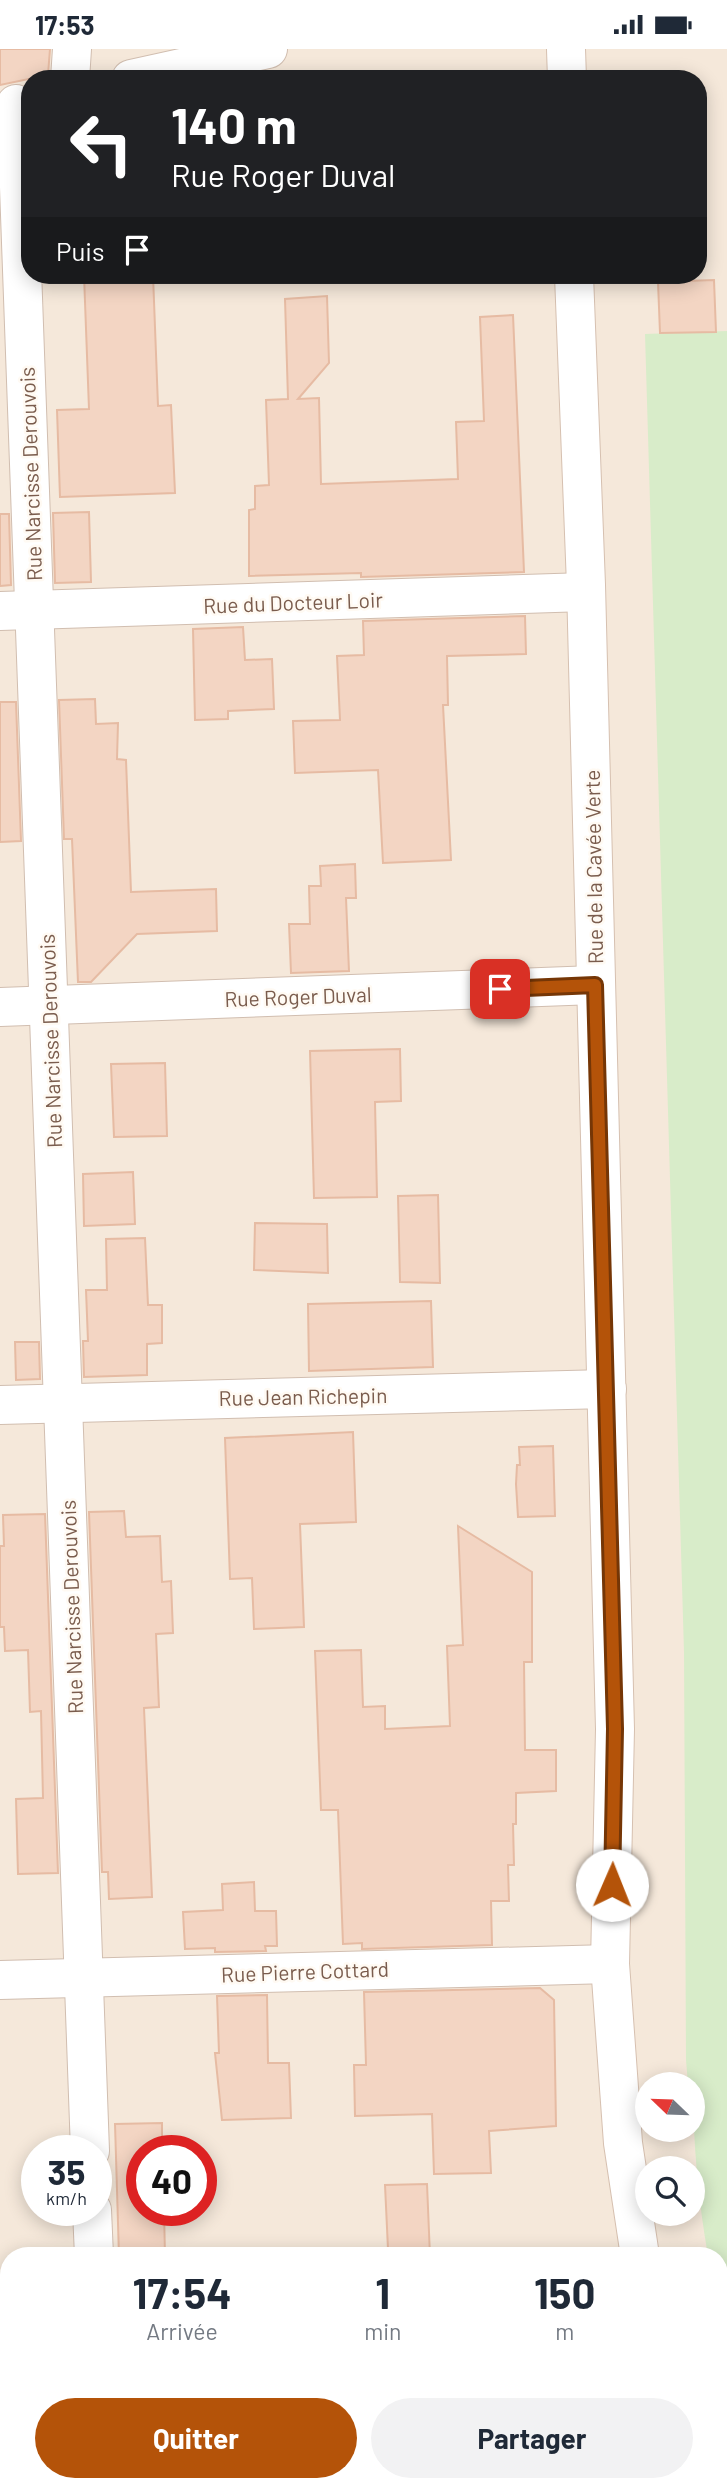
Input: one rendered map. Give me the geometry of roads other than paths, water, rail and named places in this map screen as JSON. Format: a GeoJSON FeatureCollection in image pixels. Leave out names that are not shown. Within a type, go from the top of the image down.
{"type":"FeatureCollection","features":[{"type":"Feature","properties":{"kind":"street"},"geometry":{"type":"LineString","coordinates":[[71,70],[72,49]]}},
{"type":"Feature","properties":{"kind":"street"},"geometry":{"type":"LineString","coordinates":[[172,70],[268,49]]}},
{"type":"Feature","properties":{"kind":"street"},"geometry":{"type":"LineString","coordinates":[[566,49],[567,70]]}},
{"type":"Feature","properties":{"kind":"street","name":"Rue Narcisse Derouvois"},"geometry":{"type":"LineString","coordinates":[[15,104],[17,610],[49,1005],[89,2135]]}},
{"type":"Feature","properties":{"kind":"street","name":"Rue de la Cavée Verte"},"geometry":{"type":"LineString","coordinates":[[574,284],[586,592],[615,1729],[610,1964],[623,2143],[639,2247]]}},
{"type":"Feature","properties":{"kind":"street","name":"Rue du Docteur Loir"},"geometry":{"type":"LineString","coordinates":[[17,610],[586,592]]}},
{"type":"Feature","properties":{"kind":"street","name":"Rue Roger Duval"},"geometry":{"type":"LineString","coordinates":[[0,1007],[595,985]]}},
{"type":"Feature","properties":{"kind":"street","name":"Rue Jean Richepin"},"geometry":{"type":"LineString","coordinates":[[0,1405],[607,1389]]}},
{"type":"Feature","properties":{"kind":"street","name":"Rue Pierre Cottard"},"geometry":{"type":"LineString","coordinates":[[0,1980],[610,1964]]}},
{"type":"Feature","properties":{"kind":"street"},"geometry":{"type":"LineString","coordinates":[[93,2226],[94,2247]]}}]}
